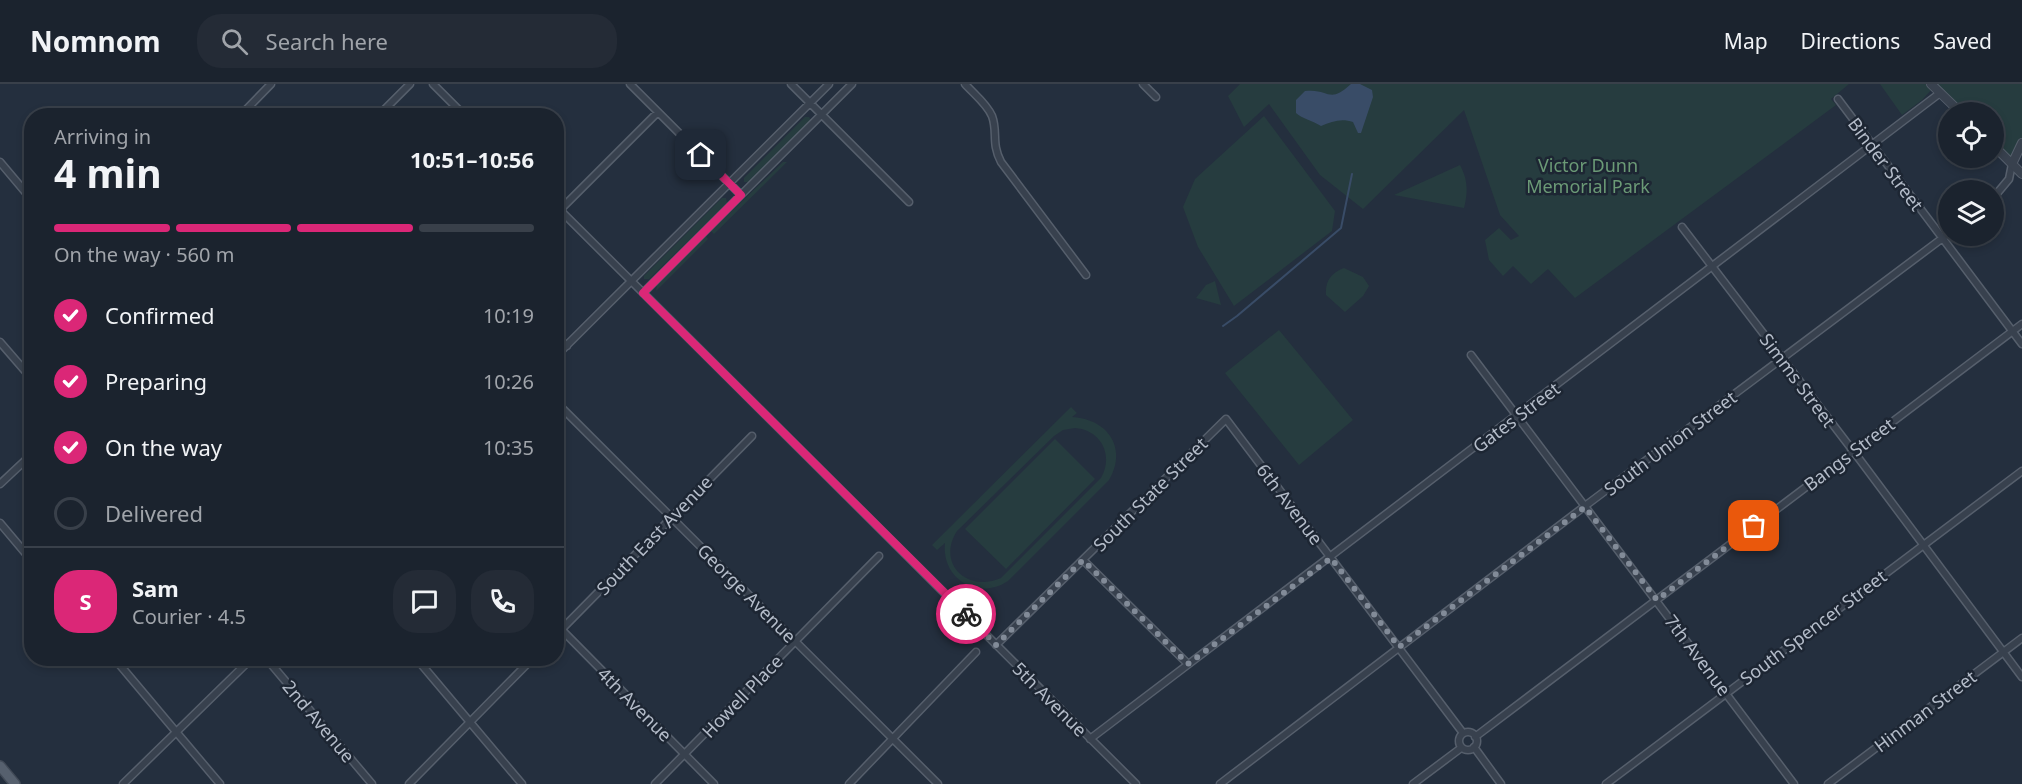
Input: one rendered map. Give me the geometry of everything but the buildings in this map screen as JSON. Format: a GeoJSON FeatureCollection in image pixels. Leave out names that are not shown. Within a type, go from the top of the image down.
{"type":"FeatureCollection","features":[{"type":"Feature","properties":{"kind":"main road"},"geometry":{"type":"LineString","coordinates":[[0,766],[15,784]]}},
{"type":"Feature","properties":{"kind":"street"},"geometry":{"type":"LineString","coordinates":[[248,108],[271,84]]}},
{"type":"Feature","properties":{"kind":"street"},"geometry":{"type":"LineString","coordinates":[[386,108],[410,84]]}},
{"type":"Feature","properties":{"kind":"street"},"geometry":{"type":"LineString","coordinates":[[433,84],[457,108]]}},
{"type":"Feature","properties":{"kind":"street"},"geometry":{"type":"LineString","coordinates":[[630,84],[741,195]]}},
{"type":"Feature","properties":{"kind":"street"},"geometry":{"type":"LineString","coordinates":[[791,84],[909,202]]}},
{"type":"Feature","properties":{"kind":"street"},"geometry":{"type":"LineString","coordinates":[[564,349],[829,84]]}},
{"type":"Feature","properties":{"kind":"street"},"geometry":{"type":"LineString","coordinates":[[643,293],[852,84]]}},
{"type":"Feature","properties":{"kind":"street"},"geometry":{"type":"LineString","coordinates":[[965,84],[992,115],[994,144],[1001,162],[1086,275]]}},
{"type":"Feature","properties":{"kind":"street"},"geometry":{"type":"LineString","coordinates":[[1143,84],[1156,97]]}},
{"type":"Feature","properties":{"kind":"street"},"geometry":{"type":"LineString","coordinates":[[1931,84],[1949,102]]}},
{"type":"Feature","properties":{"kind":"street","name":"Gates Street"},"geometry":{"type":"LineString","coordinates":[[1090,739],[1713,268],[1940,93]]}},
{"type":"Feature","properties":{"kind":"street","name":"Binder Street"},"geometry":{"type":"LineString","coordinates":[[1838,99],[1938,234]]}},
{"type":"Feature","properties":{"kind":"street"},"geometry":{"type":"LineString","coordinates":[[564,202],[658,112]]}},
{"type":"Feature","properties":{"kind":"street"},"geometry":{"type":"LineString","coordinates":[[2004,185],[2009,179],[2012,164],[2022,143]]}},
{"type":"Feature","properties":{"kind":"street"},"geometry":{"type":"LineString","coordinates":[[2004,156],[2022,174]]}},
{"type":"Feature","properties":{"kind":"street"},"geometry":{"type":"LineString","coordinates":[[0,162],[24,190]]}},
{"type":"Feature","properties":{"kind":"street","name":"5th Avenue"},"geometry":{"type":"LineString","coordinates":[[564,214],[1136,784]]}},
{"type":"Feature","properties":{"kind":"street","name":"Simms Street"},"geometry":{"type":"LineString","coordinates":[[1682,227],[1853,450],[2022,677]]}},
{"type":"Feature","properties":{"kind":"street","name":"South Union Street"},"geometry":{"type":"LineString","coordinates":[[1220,784],[1938,242]]}},
{"type":"Feature","properties":{"kind":"street","name":"Binder Street"},"geometry":{"type":"LineString","coordinates":[[1947,246],[2022,344]]}},
{"type":"Feature","properties":{"kind":"street","name":"Bangs Street"},"geometry":{"type":"LineString","coordinates":[[1475,737],[2022,324]]}},
{"type":"Feature","properties":{"kind":"street"},"geometry":{"type":"LineString","coordinates":[[0,342],[24,370]]}},
{"type":"Feature","properties":{"kind":"street"},"geometry":{"type":"LineString","coordinates":[[564,343],[567,346]]}},
{"type":"Feature","properties":{"kind":"street","name":"7th Avenue"},"geometry":{"type":"LineString","coordinates":[[1472,355],[1794,784]]}},
{"type":"Feature","properties":{"kind":"street","name":"George Avenue"},"geometry":{"type":"LineString","coordinates":[[564,410],[938,784]]}},
{"type":"Feature","properties":{"kind":"street","name":"South State Street"},"geometry":{"type":"LineString","coordinates":[[996,645],[1226,419]]}},
{"type":"Feature","properties":{"kind":"street","name":"6th Avenue"},"geometry":{"type":"LineString","coordinates":[[1226,419],[1463,733]]}},
{"type":"Feature","properties":{"kind":"street","name":"South East Avenue"},"geometry":{"type":"LineString","coordinates":[[564,624],[752,436]]}},
{"type":"Feature","properties":{"kind":"street"},"geometry":{"type":"LineString","coordinates":[[0,484],[24,462]]}},
{"type":"Feature","properties":{"kind":"street","name":"South Spencer Street"},"geometry":{"type":"LineString","coordinates":[[1606,784],[2022,471]]}},
{"type":"Feature","properties":{"kind":"street"},"geometry":{"type":"LineString","coordinates":[[0,523],[24,552]]}},
{"type":"Feature","properties":{"kind":"street","name":"Howell Place"},"geometry":{"type":"LineString","coordinates":[[655,784],[879,556]]}},
{"type":"Feature","properties":{"kind":"street"},"geometry":{"type":"LineString","coordinates":[[1083,560],[1188,664]]}},
{"type":"Feature","properties":{"kind":"street","name":"4th Avenue"},"geometry":{"type":"LineString","coordinates":[[564,636],[714,784]]}},
{"type":"Feature","properties":{"kind":"street","name":"Hinman Street"},"geometry":{"type":"LineString","coordinates":[[1828,784],[2022,638]]}},
{"type":"Feature","properties":{"kind":"street"},"geometry":{"type":"LineString","coordinates":[[849,784],[976,652]]}},
{"type":"Feature","properties":{"kind":"street"},"geometry":{"type":"LineString","coordinates":[[121,666],[220,784]]}},
{"type":"Feature","properties":{"kind":"street"},"geometry":{"type":"LineString","coordinates":[[123,784],[244,666]]}},
{"type":"Feature","properties":{"kind":"street","name":"2nd Avenue"},"geometry":{"type":"LineString","coordinates":[[273,666],[372,784]]}},
{"type":"Feature","properties":{"kind":"street"},"geometry":{"type":"LineString","coordinates":[[423,666],[522,784]]}},
{"type":"Feature","properties":{"kind":"street"},"geometry":{"type":"LineString","coordinates":[[409,784],[525,666]]}},
{"type":"Feature","properties":{"kind":"street"},"geometry":{"type":"LineString","coordinates":[[1463,733],[1470,733],[1475,737],[1474,747],[1469,750],[1461,748],[1459,741],[1463,733]]}},
{"type":"Feature","properties":{"kind":"street"},"geometry":{"type":"LineString","coordinates":[[1474,747],[1501,784]]}},
{"type":"Feature","properties":{"kind":"street"},"geometry":{"type":"LineString","coordinates":[[1413,784],[1461,748]]}},
{"type":"Feature","properties":{"kind":"green space","name":"Victor Dunn Memorial Park"},"geometry":{"type":"Polygon","coordinates":[[[1240,84],[1849,84],[1831,99],[1836,105],[1575,298],[1548,269],[1531,284],[1513,266],[1503,276],[1489,260],[1485,240],[1499,228],[1511,240],[1519,236],[1500,215],[1464,110],[1363,209],[1320,175],[1269,104],[1244,127],[1228,96],[1240,84]]]}},
{"type":"Feature","properties":{"kind":"green space"},"geometry":{"type":"Polygon","coordinates":[[[1880,84],[2022,84],[2022,144],[2012,164],[2004,156],[2004,102],[1946,102],[1932,89],[1902,115],[1880,84]]]}},
{"type":"Feature","properties":{"kind":"green space"},"geometry":{"type":"Polygon","coordinates":[[[1264,116],[1335,211],[1332,231],[1234,306],[1198,247],[1183,207],[1195,179],[1264,116]]]}},
{"type":"Feature","properties":{"kind":"green space"},"geometry":{"type":"Polygon","coordinates":[[[805,117],[811,120],[748,182],[744,182],[744,178],[805,117]]]}},
{"type":"Feature","properties":{"kind":"green space"},"geometry":{"type":"Polygon","coordinates":[[[783,162],[787,162],[714,234],[711,231],[783,162]]]}},
{"type":"Feature","properties":{"kind":"green space"},"geometry":{"type":"Polygon","coordinates":[[[1460,165],[1466,186],[1464,208],[1394,195],[1460,165]]]}},
{"type":"Feature","properties":{"kind":"green space"},"geometry":{"type":"Polygon","coordinates":[[[722,198],[726,198],[727,203],[649,279],[644,279],[644,276],[722,198]]]}},
{"type":"Feature","properties":{"kind":"green space"},"geometry":{"type":"Polygon","coordinates":[[[706,236],[708,239],[656,291],[657,285],[706,236]]]}},
{"type":"Feature","properties":{"kind":"green space"},"geometry":{"type":"Polygon","coordinates":[[[1344,268],[1363,277],[1369,286],[1363,296],[1345,312],[1326,295],[1330,278],[1344,268]]]}},
{"type":"Feature","properties":{"kind":"green space"},"geometry":{"type":"Polygon","coordinates":[[[1215,281],[1221,305],[1196,298],[1206,285],[1215,281]]]}},
{"type":"Feature","properties":{"kind":"green space"},"geometry":{"type":"Polygon","coordinates":[[[1279,330],[1353,420],[1299,465],[1225,373],[1279,330]]]}},
{"type":"Feature","properties":{"kind":"green space"},"geometry":{"type":"Polygon","coordinates":[[[1071,407],[1077,413],[1072,417],[1095,423],[1111,437],[1116,457],[1109,480],[1008,581],[997,587],[985,589],[964,583],[949,567],[945,556],[945,543],[937,550],[932,545],[1071,407]],[[1075,428],[1063,430],[1054,436],[957,531],[950,554],[959,572],[977,582],[989,582],[1001,578],[1101,478],[1106,461],[1103,445],[1092,433],[1075,428]]]}},
{"type":"Feature","properties":{"kind":"green space"},"geometry":{"type":"Polygon","coordinates":[[[1055,439],[1095,479],[1006,569],[965,529],[1055,439]]]}},
{"type":"Feature","properties":{"kind":"water"},"geometry":{"type":"Polygon","coordinates":[[[1351,84],[1360,84],[1372,90],[1373,97],[1361,133],[1358,133],[1353,122],[1337,121],[1321,126],[1296,113],[1296,100],[1305,91],[1333,95],[1351,84]]]}},
{"type":"Feature","properties":{"kind":"waterway"},"geometry":{"type":"LineString","coordinates":[[1223,326],[1341,228],[1352,174]]}},
{"type":"Feature","properties":{"kind":"way so far"},"geometry":{"type":"LineString","coordinates":[[966,614],[996,645],[1083,560],[1188,664],[1331,558],[1399,647],[1585,507],[1657,600],[1754,526]]}},
{"type":"Feature","properties":{"kind":"route"},"geometry":{"type":"LineString","coordinates":[[701,155],[741,195],[643,293],[966,614]]}}]}
